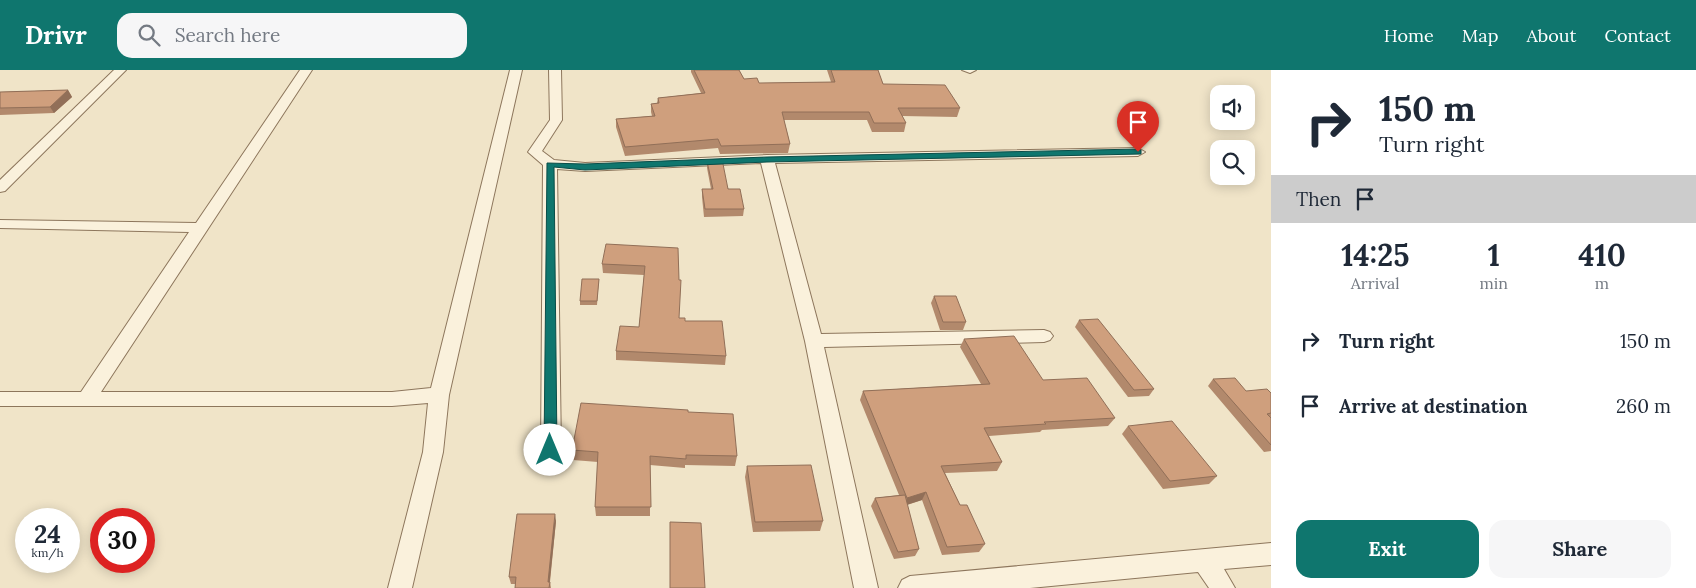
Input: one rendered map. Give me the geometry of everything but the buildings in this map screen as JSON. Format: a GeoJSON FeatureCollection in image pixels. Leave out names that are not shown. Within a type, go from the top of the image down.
{"type":"FeatureCollection","features":[{"type":"Feature","properties":{"kind":"street"},"geometry":{"type":"LineString","coordinates":[[0,188],[120,70]]}},
{"type":"Feature","properties":{"kind":"street"},"geometry":{"type":"LineString","coordinates":[[86,399],[306,70]]}},
{"type":"Feature","properties":{"kind":"street"},"geometry":{"type":"LineString","coordinates":[[400,588],[433,452],[439,395],[516,70]]}},
{"type":"Feature","properties":{"kind":"street"},"geometry":{"type":"LineString","coordinates":[[555,70],[556,120],[535,152],[550,164],[585,167],[767,160],[1138,152]]}},
{"type":"Feature","properties":{"kind":"street"},"geometry":{"type":"LineString","coordinates":[[767,160],[814,341],[866,588]]}},
{"type":"Feature","properties":{"kind":"street"},"geometry":{"type":"LineString","coordinates":[[550,164],[550,450]]}},
{"type":"Feature","properties":{"kind":"street"},"geometry":{"type":"LineString","coordinates":[[0,224],[200,228]]}},
{"type":"Feature","properties":{"kind":"street"},"geometry":{"type":"LineString","coordinates":[[814,341],[1044,336]]}},
{"type":"Feature","properties":{"kind":"street"},"geometry":{"type":"LineString","coordinates":[[0,399],[392,399],[439,395]]}},
{"type":"Feature","properties":{"kind":"street"},"geometry":{"type":"LineString","coordinates":[[910,588],[1271,554]]}},
{"type":"Feature","properties":{"kind":"street"},"geometry":{"type":"LineString","coordinates":[[1204,560],[1224,588]]}},
{"type":"Feature","properties":{"kind":"route"},"geometry":{"type":"LineString","coordinates":[[550,450],[550,164],[585,167],[767,160],[1138,152]]}}]}
